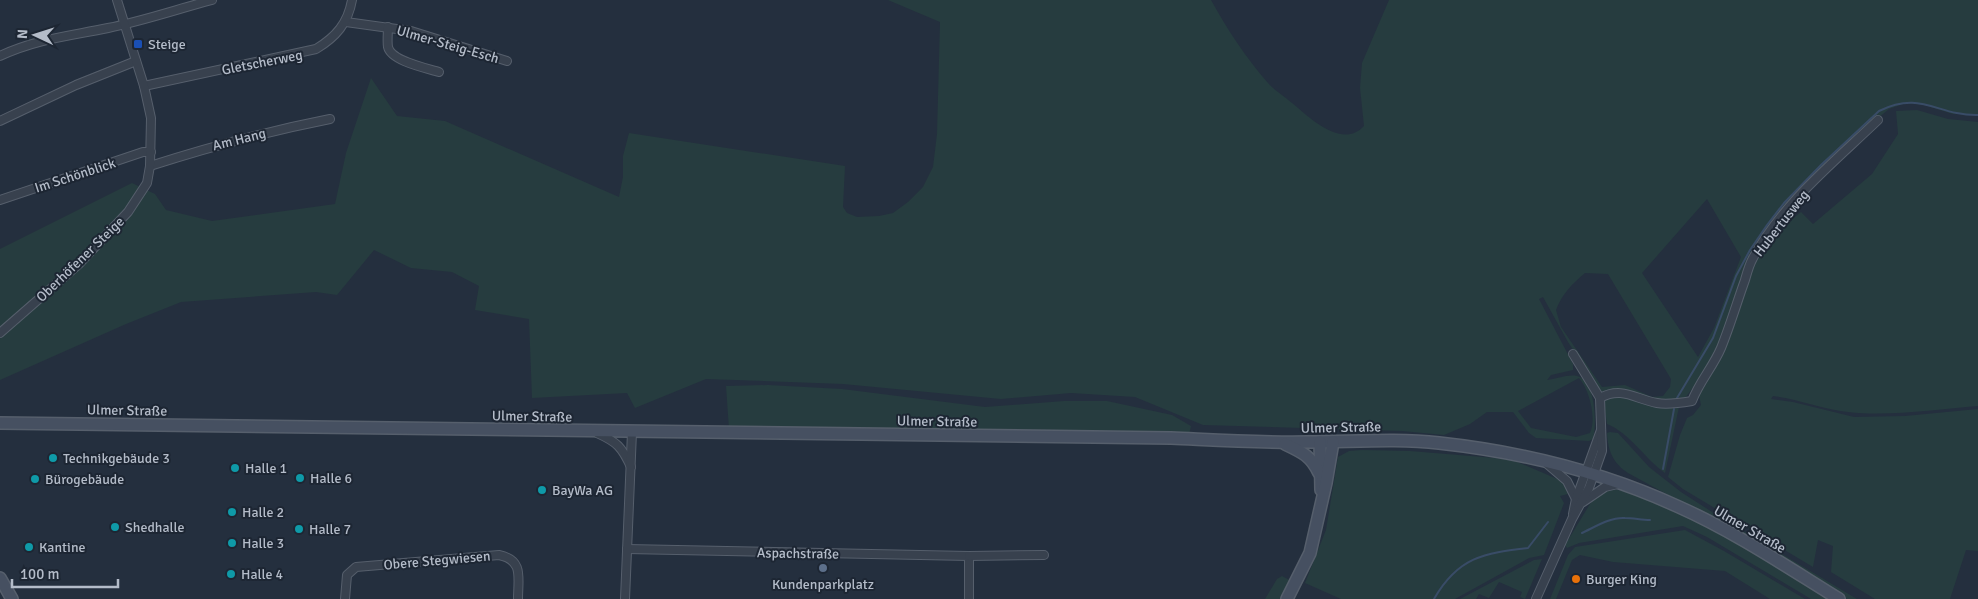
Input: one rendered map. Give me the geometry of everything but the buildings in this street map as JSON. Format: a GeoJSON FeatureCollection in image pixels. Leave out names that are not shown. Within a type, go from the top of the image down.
{"type":"FeatureCollection","features":[{"type":"Feature","properties":{"kind":"main road","name":"Ulmer Straße"},"geometry":{"type":"LineString","coordinates":[[0,424],[1438,443],[1487,450],[1590,472],[1621,483],[1681,508],[1723,530],[1839,599]]}},
{"type":"Feature","properties":{"kind":"main road"},"geometry":{"type":"LineString","coordinates":[[1282,442],[1303,453],[1314,462],[1319,474]]}},
{"type":"Feature","properties":{"kind":"main road"},"geometry":{"type":"LineString","coordinates":[[1320,442],[1319,474],[1322,498]]}},
{"type":"Feature","properties":{"kind":"main road"},"geometry":{"type":"LineString","coordinates":[[1287,599],[1310,552],[1333,442]]}},
{"type":"Feature","properties":{"kind":"main road"},"geometry":{"type":"LineString","coordinates":[[0,578],[12,599]]}},
{"type":"Feature","properties":{"kind":"street","name":"Oberhöfener Steige"},"geometry":{"type":"LineString","coordinates":[[0,334],[79,264],[128,212],[147,183],[151,152],[151,118],[144,86],[117,0]]}},
{"type":"Feature","properties":{"kind":"street"},"geometry":{"type":"LineString","coordinates":[[0,56],[40,40],[123,24],[212,0]]}},
{"type":"Feature","properties":{"kind":"street","name":"Gletscherweg"},"geometry":{"type":"LineString","coordinates":[[144,86],[309,52],[332,40],[346,22],[352,0]]}},
{"type":"Feature","properties":{"kind":"street","name":"Ulmer-Steig-Esch"},"geometry":{"type":"LineString","coordinates":[[346,22],[388,26],[428,36],[507,61]]}},
{"type":"Feature","properties":{"kind":"street","name":"Ulmer-Steig-Esch"},"geometry":{"type":"LineString","coordinates":[[388,26],[388,47],[391,54],[408,63],[440,72]]}},
{"type":"Feature","properties":{"kind":"street"},"geometry":{"type":"LineString","coordinates":[[0,121],[76,85],[136,61]]}},
{"type":"Feature","properties":{"kind":"street","name":"Am Hang"},"geometry":{"type":"LineString","coordinates":[[150,166],[211,146],[330,119]]}},
{"type":"Feature","properties":{"kind":"street","name":"Hubertusweg"},"geometry":{"type":"LineString","coordinates":[[1600,398],[1609,393],[1621,392],[1656,403],[1671,404],[1692,401],[1697,388],[1712,367],[1722,346],[1751,260],[1761,244],[1811,184],[1878,120]]}},
{"type":"Feature","properties":{"kind":"street","name":"Im Schönblick"},"geometry":{"type":"LineString","coordinates":[[0,200],[143,152],[151,152]]}},
{"type":"Feature","properties":{"kind":"street"},"geometry":{"type":"LineString","coordinates":[[1536,599],[1572,519],[1590,472],[1602,451],[1600,398],[1573,354]]}},
{"type":"Feature","properties":{"kind":"street"},"geometry":{"type":"LineString","coordinates":[[595,432],[618,444],[632,468]]}},
{"type":"Feature","properties":{"kind":"street"},"geometry":{"type":"LineString","coordinates":[[625,599],[632,468],[632,432]]}},
{"type":"Feature","properties":{"kind":"street"},"geometry":{"type":"LineString","coordinates":[[1544,462],[1567,481],[1579,501]]}},
{"type":"Feature","properties":{"kind":"street"},"geometry":{"type":"LineString","coordinates":[[1579,501],[1605,487],[1621,483]]}},
{"type":"Feature","properties":{"kind":"street","name":"Aspachstraße"},"geometry":{"type":"LineString","coordinates":[[627,549],[969,556],[1044,555]]}},
{"type":"Feature","properties":{"kind":"street","name":"Obere Stegwiesen"},"geometry":{"type":"LineString","coordinates":[[345,599],[348,575],[356,567],[498,555],[512,559],[516,565],[518,599]]}},
{"type":"Feature","properties":{"kind":"street"},"geometry":{"type":"LineString","coordinates":[[969,556],[969,599]]}},
{"type":"Feature","properties":{"kind":"green space"},"geometry":{"type":"Polygon","coordinates":[[[888,0],[1211,0],[1237,43],[1270,86],[1316,123],[1336,133],[1346,134],[1355,132],[1364,126],[1360,88],[1362,63],[1389,0],[1978,0],[1978,114],[1953,114],[1924,105],[1906,103],[1889,109],[1855,137],[1758,244],[1711,364],[1685,398],[1675,401],[1653,399],[1624,389],[1603,392],[1598,390],[1543,297],[1539,299],[1573,364],[1573,370],[1551,375],[1547,380],[1577,376],[1583,379],[1588,386],[1595,414],[1593,439],[1589,441],[1536,438],[1529,433],[1513,412],[1487,412],[1470,424],[1444,435],[1402,431],[1203,425],[1135,397],[1071,393],[1001,399],[843,384],[706,379],[635,408],[627,393],[532,398],[529,319],[475,310],[479,286],[452,272],[411,268],[374,250],[337,295],[316,292],[181,302],[126,324],[0,380],[0,249],[132,183],[155,194],[166,210],[212,221],[335,204],[346,153],[371,78],[397,116],[445,121],[619,197],[623,177],[623,156],[629,133],[845,166],[843,207],[847,213],[857,217],[893,213],[908,202],[923,187],[933,167],[937,134],[940,22],[888,0]],[[1707,199],[1642,273],[1698,357],[1714,328],[1741,257],[1707,199]],[[1585,273],[1564,294],[1556,310],[1561,327],[1602,387],[1625,385],[1652,397],[1663,396],[1670,387],[1671,379],[1608,274],[1585,273]],[[1579,378],[1518,411],[1531,428],[1576,437],[1590,433],[1592,427],[1593,420],[1589,396],[1579,378]]]}},
{"type":"Feature","properties":{"kind":"green space"},"geometry":{"type":"Polygon","coordinates":[[[1917,110],[1948,119],[1978,122],[1978,406],[1880,414],[1838,411],[1782,397],[1773,396],[1771,399],[1793,402],[1854,417],[1905,416],[1978,409],[1978,551],[1966,550],[1950,599],[1875,599],[1831,572],[1833,546],[1818,540],[1813,567],[1683,489],[1668,477],[1687,418],[1693,415],[1701,405],[1699,395],[1720,356],[1753,261],[1781,220],[1786,224],[1801,212],[1813,224],[1872,174],[1898,134],[1896,111],[1917,110]]]}},
{"type":"Feature","properties":{"kind":"green space"},"geometry":{"type":"Polygon","coordinates":[[[768,385],[842,389],[985,407],[1064,401],[1107,401],[1172,415],[1191,426],[1189,435],[729,429],[726,386],[768,385]]]}},
{"type":"Feature","properties":{"kind":"green space"},"geometry":{"type":"Polygon","coordinates":[[[1619,394],[1679,407],[1665,473],[1616,428],[1607,424],[1604,404],[1606,399],[1619,394]]]}},
{"type":"Feature","properties":{"kind":"green space"},"geometry":{"type":"Polygon","coordinates":[[[1607,433],[1618,433],[1649,467],[1681,492],[1857,599],[1847,599],[1736,532],[1628,473],[1612,456],[1607,433]]]}},
{"type":"Feature","properties":{"kind":"green space"},"geometry":{"type":"Polygon","coordinates":[[[1349,451],[1410,451],[1515,461],[1562,481],[1568,494],[1560,496],[1564,503],[1544,555],[1529,558],[1455,599],[1341,599],[1305,583],[1326,530],[1338,457],[1349,451]]]}},
{"type":"Feature","properties":{"kind":"green space"},"geometry":{"type":"Polygon","coordinates":[[[1611,489],[1635,495],[1681,514],[1746,548],[1832,599],[1811,599],[1707,537],[1683,526],[1579,543],[1567,548],[1565,545],[1590,504],[1600,493],[1611,489]]]}},
{"type":"Feature","properties":{"kind":"green space"},"geometry":{"type":"Polygon","coordinates":[[[1685,530],[1805,599],[1770,599],[1725,571],[1613,562],[1580,555],[1572,560],[1556,599],[1550,599],[1568,555],[1575,547],[1685,530]]]}},
{"type":"Feature","properties":{"kind":"green space"},"geometry":{"type":"Polygon","coordinates":[[[1542,559],[1525,599],[1520,597],[1522,592],[1499,582],[1489,598],[1479,594],[1476,599],[1460,599],[1534,560],[1542,559]]]}},
{"type":"Feature","properties":{"kind":"green space"},"geometry":{"type":"Polygon","coordinates":[[[1282,576],[1293,582],[1284,599],[1265,599],[1277,579],[1282,576]]]}},
{"type":"Feature","properties":{"kind":"waterway"},"geometry":{"type":"LineString","coordinates":[[1677,398],[1713,338],[1736,276],[1750,250],[1784,203],[1821,165],[1879,111],[1894,105],[1918,103],[1951,112],[1978,115]]}},
{"type":"Feature","properties":{"kind":"waterway"},"geometry":{"type":"LineString","coordinates":[[1663,469],[1674,409]]}},
{"type":"Feature","properties":{"kind":"waterway"},"geometry":{"type":"LineString","coordinates":[[1582,533],[1619,518],[1650,520]]}},
{"type":"Feature","properties":{"kind":"waterway"},"geometry":{"type":"LineString","coordinates":[[1434,599],[1443,585],[1463,566],[1485,555],[1528,548],[1548,522]]}},
{"type":"Feature","properties":{"kind":"place","name":"Steige"},"geometry":{"type":"Point","coordinates":[138,44]}},
{"type":"Feature","properties":{"kind":"place","name":"Technikgebäude 3"},"geometry":{"type":"Point","coordinates":[53,458]}},
{"type":"Feature","properties":{"kind":"place","name":"Halle 1"},"geometry":{"type":"Point","coordinates":[235,468]}},
{"type":"Feature","properties":{"kind":"place","name":"Halle 6"},"geometry":{"type":"Point","coordinates":[300,478]}},
{"type":"Feature","properties":{"kind":"place","name":"Bürogebäude"},"geometry":{"type":"Point","coordinates":[35,479]}},
{"type":"Feature","properties":{"kind":"place","name":"BayWa AG"},"geometry":{"type":"Point","coordinates":[542,490]}},
{"type":"Feature","properties":{"kind":"place","name":"Halle 2"},"geometry":{"type":"Point","coordinates":[232,512]}},
{"type":"Feature","properties":{"kind":"place","name":"Shedhalle"},"geometry":{"type":"Point","coordinates":[115,527]}},
{"type":"Feature","properties":{"kind":"place","name":"Halle 7"},"geometry":{"type":"Point","coordinates":[299,529]}},
{"type":"Feature","properties":{"kind":"place","name":"Halle 3"},"geometry":{"type":"Point","coordinates":[232,543]}},
{"type":"Feature","properties":{"kind":"place","name":"Kantine"},"geometry":{"type":"Point","coordinates":[29,547]}},
{"type":"Feature","properties":{"kind":"place","name":"Kundenparkplatz"},"geometry":{"type":"Point","coordinates":[823,568]}},
{"type":"Feature","properties":{"kind":"place","name":"Halle 4"},"geometry":{"type":"Point","coordinates":[231,574]}},
{"type":"Feature","properties":{"kind":"place","name":"Burger King"},"geometry":{"type":"Point","coordinates":[1576,579]}}]}
